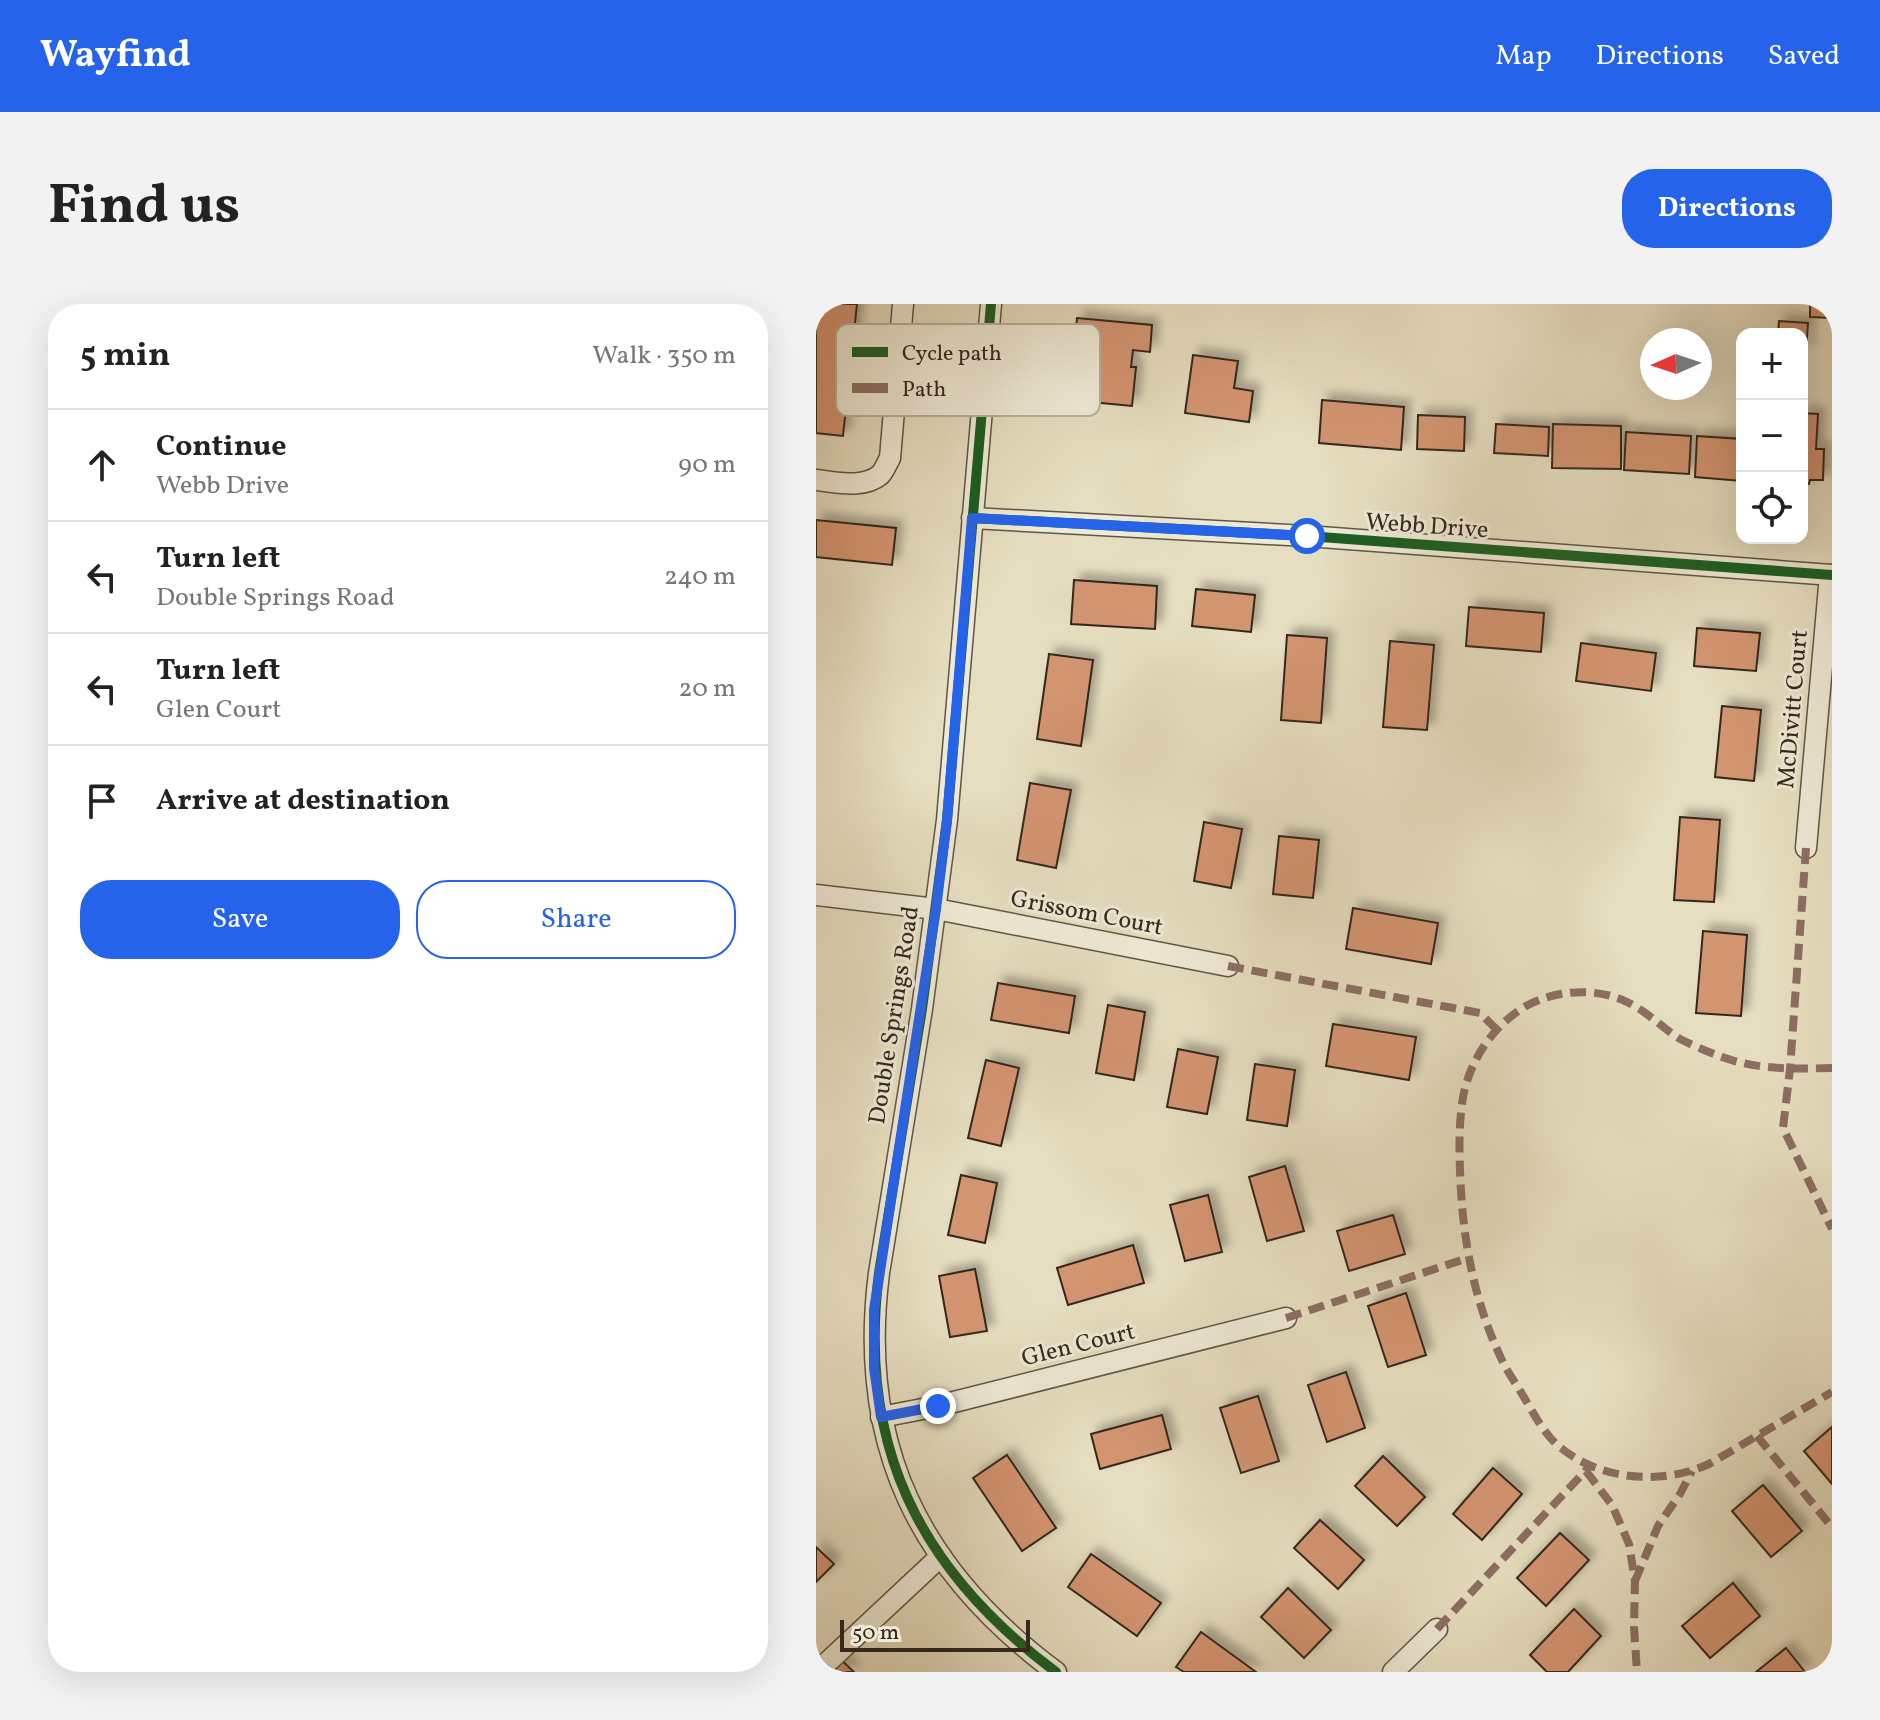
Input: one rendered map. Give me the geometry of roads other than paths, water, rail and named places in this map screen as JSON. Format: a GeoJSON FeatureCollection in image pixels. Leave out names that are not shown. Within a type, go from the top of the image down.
{"type":"FeatureCollection","features":[{"type":"Feature","properties":{"kind":"street"},"geometry":{"type":"LineString","coordinates":[[901,324],[903,304]]}},
{"type":"Feature","properties":{"kind":"street","name":"Double Springs Road"},"geometry":{"type":"LineString","coordinates":[[989,324],[991,304]]}},
{"type":"Feature","properties":{"kind":"street"},"geometry":{"type":"LineString","coordinates":[[816,480],[865,482],[881,474],[890,458],[894,416]]}},
{"type":"Feature","properties":{"kind":"street","name":"Double Springs Road"},"geometry":{"type":"LineString","coordinates":[[981,416],[947,820],[874,1310],[874,1368],[888,1448],[922,1528],[953,1574],[990,1616],[1031,1654],[1056,1672]]}},
{"type":"Feature","properties":{"kind":"street","name":"Webb Drive"},"geometry":{"type":"LineString","coordinates":[[972,518],[1307,536],[1831,575]]}},
{"type":"Feature","properties":{"kind":"street","name":"McDivitt Court"},"geometry":{"type":"LineString","coordinates":[[1806,848],[1831,575]]}},
{"type":"Feature","properties":{"kind":"street","name":"Grissom Court"},"geometry":{"type":"LineString","coordinates":[[816,895],[936,909],[1228,966]]}},
{"type":"Feature","properties":{"kind":"street","name":"Glen Court"},"geometry":{"type":"LineString","coordinates":[[881,1417],[938,1406],[1286,1318]]}},
{"type":"Feature","properties":{"kind":"street"},"geometry":{"type":"LineString","coordinates":[[817,1672],[941,1556]]}},
{"type":"Feature","properties":{"kind":"street"},"geometry":{"type":"LineString","coordinates":[[1393,1672],[1437,1629]]}}]}
